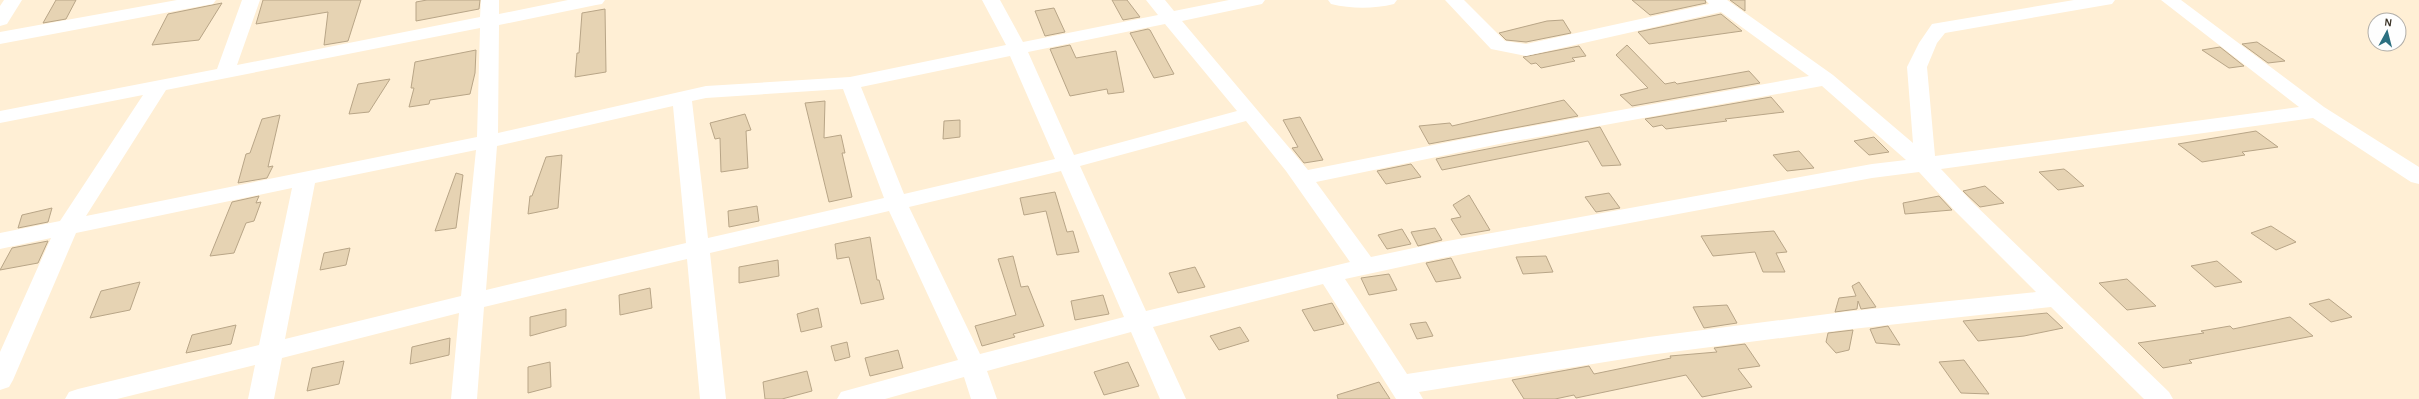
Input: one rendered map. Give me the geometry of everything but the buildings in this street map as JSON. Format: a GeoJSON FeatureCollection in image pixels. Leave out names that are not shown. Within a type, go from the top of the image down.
{"type":"FeatureCollection","features":[{"type":"Feature","properties":{"kind":"street"},"geometry":{"type":"LineString","coordinates":[[0,20],[12,0]]}},
{"type":"Feature","properties":{"kind":"street"},"geometry":{"type":"LineString","coordinates":[[0,38],[207,0]]}},
{"type":"Feature","properties":{"kind":"street"},"geometry":{"type":"LineString","coordinates":[[225,72],[251,0]]}},
{"type":"Feature","properties":{"kind":"street"},"geometry":{"type":"LineString","coordinates":[[0,117],[225,72],[490,10],[596,0]]}},
{"type":"Feature","properties":{"kind":"street"},"geometry":{"type":"LineString","coordinates":[[991,0],[1017,49],[1173,399]]}},
{"type":"Feature","properties":{"kind":"street"},"geometry":{"type":"LineString","coordinates":[[1155,0],[1302,178],[1366,267]]}},
{"type":"Feature","properties":{"kind":"street"},"geometry":{"type":"LineString","coordinates":[[0,240],[67,228],[487,141],[706,92],[763,87],[850,83],[1256,0]]}},
{"type":"Feature","properties":{"kind":"street"},"geometry":{"type":"LineString","coordinates":[[1337,0],[1357,3],[1388,0]]}},
{"type":"Feature","properties":{"kind":"street"},"geometry":{"type":"LineString","coordinates":[[1454,0],[1498,45],[1512,49],[1526,50],[1720,3],[1826,79],[1925,165],[1963,206],[2160,399]]}},
{"type":"Feature","properties":{"kind":"street"},"geometry":{"type":"LineString","coordinates":[[1925,165],[1916,66],[1928,43],[1939,28],[2106,0]]}},
{"type":"Feature","properties":{"kind":"street"},"geometry":{"type":"LineString","coordinates":[[2170,0],[2317,111],[2419,177]]}},
{"type":"Feature","properties":{"kind":"street"},"geometry":{"type":"LineString","coordinates":[[464,399],[471,302],[487,141],[490,10]]}},
{"type":"Feature","properties":{"kind":"street"},"geometry":{"type":"LineString","coordinates":[[1302,178],[1512,136],[1826,79]]}},
{"type":"Feature","properties":{"kind":"street"},"geometry":{"type":"LineString","coordinates":[[850,83],[896,202],[973,365],[984,399]]}},
{"type":"Feature","properties":{"kind":"street"},"geometry":{"type":"LineString","coordinates":[[0,380],[67,228],[160,84]]}},
{"type":"Feature","properties":{"kind":"street"},"geometry":{"type":"LineString","coordinates":[[682,97],[713,399]]}},
{"type":"Feature","properties":{"kind":"street"},"geometry":{"type":"LineString","coordinates":[[850,399],[973,365],[1329,274],[1693,203],[1872,171],[2317,111]]}},
{"type":"Feature","properties":{"kind":"street"},"geometry":{"type":"LineString","coordinates":[[78,399],[697,248],[1068,163],[1249,114]]}},
{"type":"Feature","properties":{"kind":"street"},"geometry":{"type":"LineString","coordinates":[[261,399],[272,351],[305,179]]}},
{"type":"Feature","properties":{"kind":"street"},"geometry":{"type":"LineString","coordinates":[[1329,274],[1406,392],[1649,346],[1843,321],[2057,298]]}}]}
